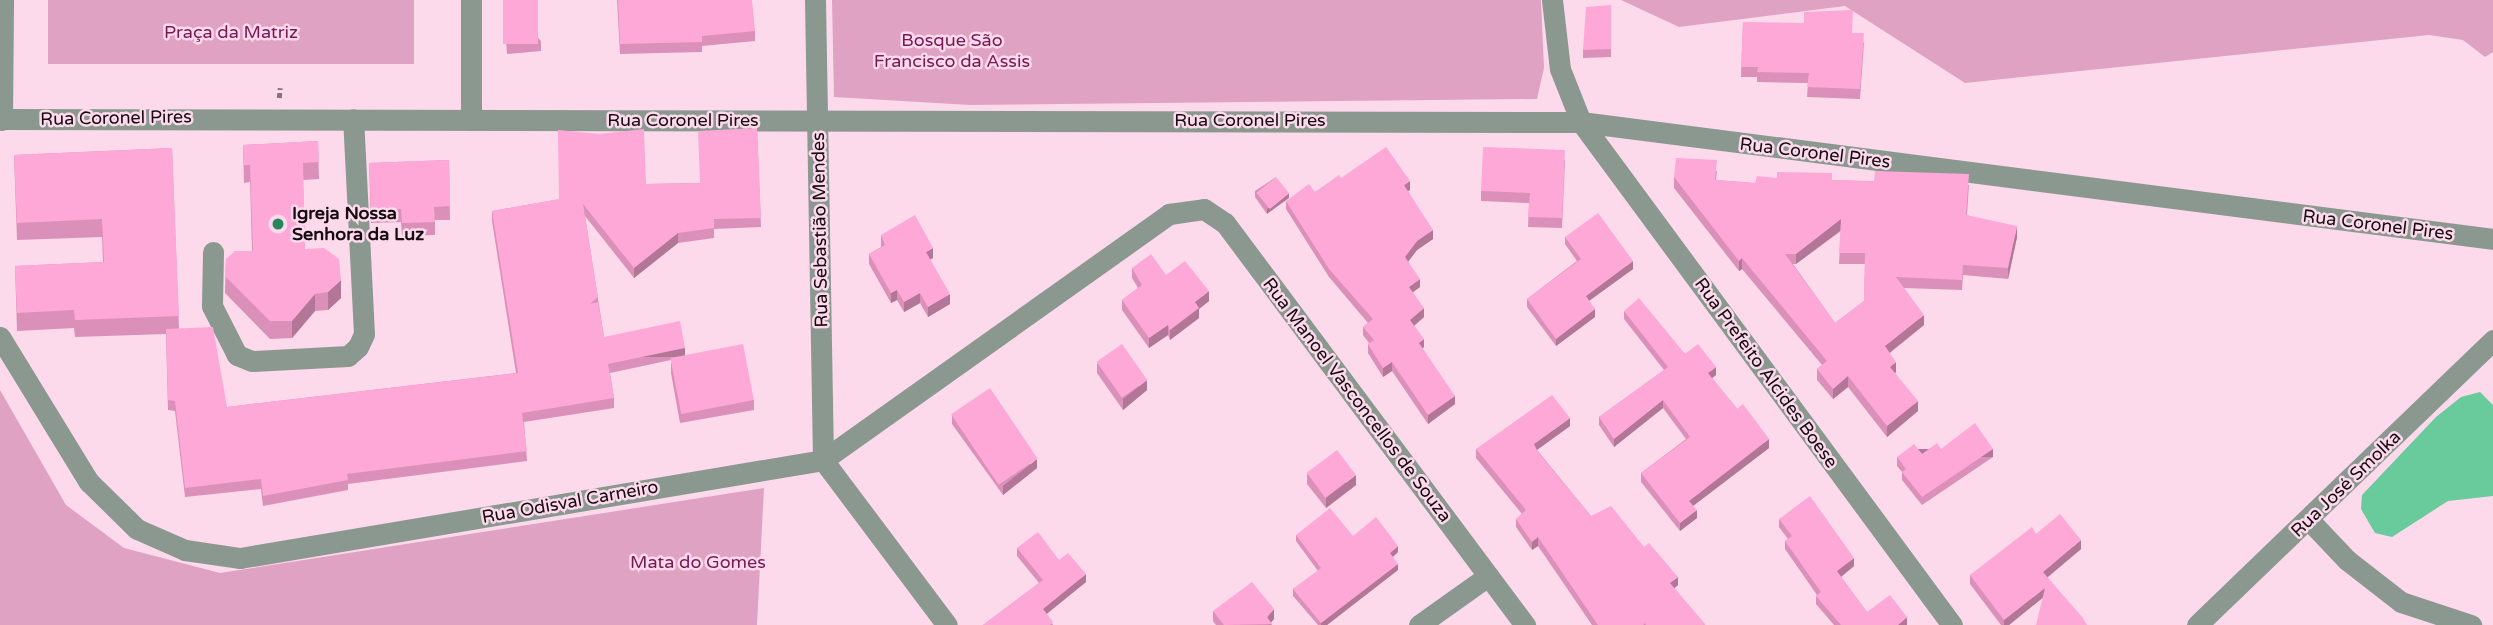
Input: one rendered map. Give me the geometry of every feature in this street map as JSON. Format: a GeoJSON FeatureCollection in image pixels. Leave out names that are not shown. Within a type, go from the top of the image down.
{"type":"FeatureCollection","features":[{"type":"Feature","properties":{"kind":"street"},"geometry":{"type":"LineString","coordinates":[[1,120],[4,0]]}},
{"type":"Feature","properties":{"kind":"street"},"geometry":{"type":"LineString","coordinates":[[471,0],[471,120]]}},
{"type":"Feature","properties":{"kind":"street","name":"Rua Sebastião Mendes"},"geometry":{"type":"LineString","coordinates":[[815,0],[823,460]]}},
{"type":"Feature","properties":{"kind":"street","name":"Rua Prefeito Alcides Boese"},"geometry":{"type":"LineString","coordinates":[[1552,0],[1560,69],[1581,122],[1952,625]]}},
{"type":"Feature","properties":{"kind":"street"},"geometry":{"type":"LineString","coordinates":[[213,252],[212,306],[237,355],[252,361],[348,356],[358,347],[364,334],[353,119]]}},
{"type":"Feature","properties":{"kind":"street","name":"Rua Coronel Pires"},"geometry":{"type":"LineString","coordinates":[[1,120],[1581,122],[2493,239]]}},
{"type":"Feature","properties":{"kind":"street","name":"Rua Manoel Vasconcellos de Souza"},"geometry":{"type":"LineString","coordinates":[[1169,214],[1203,209],[1225,223],[1525,625]]}},
{"type":"Feature","properties":{"kind":"street","name":"Rua Odisval Carneiro"},"geometry":{"type":"LineString","coordinates":[[0,337],[89,482],[137,529],[185,550],[240,558],[823,460],[1169,214]]}},
{"type":"Feature","properties":{"kind":"street","name":"Rua José Smolka"},"geometry":{"type":"LineString","coordinates":[[2197,625],[2310,521],[2493,340]]}},
{"type":"Feature","properties":{"kind":"street"},"geometry":{"type":"LineString","coordinates":[[823,460],[947,625]]}},
{"type":"Feature","properties":{"kind":"street"},"geometry":{"type":"LineString","coordinates":[[2310,521],[2347,560],[2401,602],[2471,625]]}},
{"type":"Feature","properties":{"kind":"street"},"geometry":{"type":"LineString","coordinates":[[1419,625],[1488,576]]}},
{"type":"Feature","properties":{"kind":"green space","name":"Praça da Matriz"},"geometry":{"type":"Polygon","coordinates":[[[48,0],[414,0],[414,64],[48,64],[48,0]]]}},
{"type":"Feature","properties":{"kind":"green space","name":"Bosque São Francisco da Assis"},"geometry":{"type":"Polygon","coordinates":[[[832,0],[1541,0],[1544,68],[1537,99],[970,105],[834,97],[832,0]]]}},
{"type":"Feature","properties":{"kind":"green space"},"geometry":{"type":"Polygon","coordinates":[[[1621,0],[2493,0],[2493,52],[2485,57],[2463,40],[2429,35],[1965,83],[1845,6],[1679,27],[1621,0]]]}},
{"type":"Feature","properties":{"kind":"green space","name":"Mata do Gomes"},"geometry":{"type":"Polygon","coordinates":[[[0,390],[66,505],[124,548],[220,573],[764,488],[757,625],[0,625],[0,390]]]}},
{"type":"Feature","properties":{"kind":"shaded area"},"geometry":{"type":"Polygon","coordinates":[[[2480,392],[2493,405],[2493,496],[2448,501],[2392,537],[2375,533],[2361,509],[2362,495],[2436,417],[2461,397],[2480,392]]]}},
{"type":"Feature","properties":{"kind":"building"},"geometry":{"type":"Polygon","coordinates":[[[503,0],[538,0],[538,44],[503,44],[503,0]]]}},
{"type":"Feature","properties":{"kind":"building"},"geometry":{"type":"Polygon","coordinates":[[[618,0],[752,0],[755,31],[702,36],[702,42],[620,44],[618,0]]]}},
{"type":"Feature","properties":{"kind":"building"},"geometry":{"type":"Polygon","coordinates":[[[1611,5],[1611,49],[1583,50],[1586,7],[1611,5]]]}},
{"type":"Feature","properties":{"kind":"building"},"geometry":{"type":"Polygon","coordinates":[[[1853,10],[1852,33],[1864,33],[1860,89],[1807,87],[1809,73],[1757,72],[1758,67],[1741,67],[1743,22],[1804,23],[1804,12],[1853,10]]]}},
{"type":"Feature","properties":{"kind":"building"},"geometry":{"type":"Polygon","coordinates":[[[757,128],[761,218],[714,219],[714,228],[678,233],[634,268],[583,204],[598,297],[590,304],[598,302],[604,337],[680,321],[685,348],[608,364],[614,398],[522,413],[527,451],[347,474],[348,480],[263,496],[261,479],[185,488],[175,401],[168,400],[166,329],[213,327],[227,407],[518,373],[492,211],[559,199],[558,130],[599,134],[644,129],[646,184],[700,183],[698,131],[757,128]]]}},
{"type":"Feature","properties":{"kind":"building","name":"Igreja Nossa Senhora da Luz"},"geometry":{"type":"Polygon","coordinates":[[[318,141],[319,162],[303,163],[305,249],[324,248],[339,259],[341,280],[328,292],[315,294],[292,321],[270,321],[225,276],[226,259],[235,251],[253,251],[250,165],[244,165],[243,145],[318,141]]]}},
{"type":"Feature","properties":{"kind":"building"},"geometry":{"type":"Polygon","coordinates":[[[1386,147],[1410,181],[1404,185],[1433,230],[1417,241],[1405,257],[1420,279],[1409,287],[1424,308],[1410,320],[1424,339],[1419,343],[1455,396],[1428,415],[1392,362],[1383,368],[1368,344],[1374,340],[1363,327],[1373,319],[1329,269],[1286,201],[1309,184],[1315,192],[1339,175],[1341,178],[1386,147]]]}},
{"type":"Feature","properties":{"kind":"building"},"geometry":{"type":"Polygon","coordinates":[[[1483,147],[1565,150],[1562,218],[1528,217],[1530,193],[1481,191],[1483,147]]]}},
{"type":"Feature","properties":{"kind":"building"},"geometry":{"type":"Polygon","coordinates":[[[172,148],[179,316],[75,320],[74,310],[17,313],[15,266],[104,262],[102,219],[17,223],[14,155],[172,148]]]}},
{"type":"Feature","properties":{"kind":"building"},"geometry":{"type":"Polygon","coordinates":[[[1676,158],[1717,160],[1715,180],[1755,183],[1757,176],[1777,178],[1777,172],[1832,173],[1832,180],[1874,181],[1875,171],[1969,174],[1966,215],[2017,226],[2008,268],[1963,265],[1962,280],[1896,277],[1924,315],[1885,346],[1896,362],[1890,367],[1918,401],[1887,426],[1848,376],[1833,389],[1817,369],[1827,361],[1742,258],[1739,261],[1674,177],[1676,158]],[[1841,219],[1796,254],[1785,254],[1835,323],[1864,301],[1865,253],[1839,253],[1841,219]]]}},
{"type":"Feature","properties":{"kind":"building"},"geometry":{"type":"Polygon","coordinates":[[[449,160],[450,206],[434,207],[435,222],[402,223],[401,209],[371,210],[369,163],[449,160]]]}},
{"type":"Feature","properties":{"kind":"building"},"geometry":{"type":"Polygon","coordinates":[[[1276,177],[1289,193],[1270,209],[1257,193],[1276,177]]]}},
{"type":"Feature","properties":{"kind":"building"},"geometry":{"type":"Polygon","coordinates":[[[1598,213],[1633,261],[1586,296],[1595,309],[1556,339],[1527,299],[1581,259],[1565,237],[1598,213]]]}},
{"type":"Feature","properties":{"kind":"building"},"geometry":{"type":"Polygon","coordinates":[[[915,215],[933,248],[926,252],[950,294],[928,307],[920,293],[904,302],[897,290],[891,293],[869,254],[885,245],[881,235],[915,215]]]}},
{"type":"Feature","properties":{"kind":"building"},"geometry":{"type":"Polygon","coordinates":[[[1151,254],[1166,275],[1185,261],[1209,291],[1195,302],[1199,308],[1170,330],[1168,325],[1149,338],[1122,300],[1142,285],[1132,268],[1151,254]]]}},
{"type":"Feature","properties":{"kind":"building"},"geometry":{"type":"Polygon","coordinates":[[[1639,298],[1685,354],[1698,344],[1716,367],[1708,373],[1737,409],[1743,404],[1769,439],[1689,501],[1697,510],[1680,523],[1641,473],[1690,437],[1663,400],[1614,439],[1599,417],[1668,367],[1624,311],[1639,298]]]}},
{"type":"Feature","properties":{"kind":"building"},"geometry":{"type":"Polygon","coordinates":[[[743,344],[754,400],[681,414],[670,358],[743,344]]]}},
{"type":"Feature","properties":{"kind":"building"},"geometry":{"type":"Polygon","coordinates":[[[1122,344],[1147,380],[1122,398],[1097,362],[1122,344]]]}},
{"type":"Feature","properties":{"kind":"building"},"geometry":{"type":"Polygon","coordinates":[[[990,388],[1038,458],[999,485],[951,414],[990,388]]]}},
{"type":"Feature","properties":{"kind":"building"},"geometry":{"type":"Polygon","coordinates":[[[1552,395],[1570,418],[1534,444],[1538,452],[1591,516],[1611,506],[1644,547],[1649,543],[1678,577],[1670,583],[1705,624],[1598,625],[1538,537],[1532,542],[1516,519],[1526,510],[1476,449],[1552,395]]]}},
{"type":"Feature","properties":{"kind":"building"},"geometry":{"type":"Polygon","coordinates":[[[1975,423],[1993,449],[1922,497],[1902,472],[1906,469],[1897,457],[1914,444],[1922,454],[1937,443],[1941,449],[1975,423]]]}},
{"type":"Feature","properties":{"kind":"building"},"geometry":{"type":"Polygon","coordinates":[[[1337,450],[1356,475],[1325,498],[1307,473],[1337,450]]]}},
{"type":"Feature","properties":{"kind":"building"},"geometry":{"type":"Polygon","coordinates":[[[1810,496],[1854,558],[1837,571],[1867,612],[1890,595],[1907,617],[1898,625],[1841,625],[1816,596],[1821,592],[1785,541],[1792,536],[1779,519],[1810,496]]]}},
{"type":"Feature","properties":{"kind":"building"},"geometry":{"type":"Polygon","coordinates":[[[1330,508],[1353,536],[1376,517],[1398,546],[1390,553],[1398,564],[1321,623],[1293,589],[1321,568],[1296,535],[1330,508]]]}},
{"type":"Feature","properties":{"kind":"building"},"geometry":{"type":"Polygon","coordinates":[[[2060,514],[2081,540],[2043,572],[2087,625],[2036,625],[2045,588],[2004,620],[1970,575],[2032,527],[2036,534],[2060,514]]]}},
{"type":"Feature","properties":{"kind":"building"},"geometry":{"type":"Polygon","coordinates":[[[1038,532],[1059,560],[1068,553],[1086,574],[1043,609],[1053,622],[1050,625],[983,625],[1043,580],[1017,548],[1038,532]]]}},
{"type":"Feature","properties":{"kind":"building"},"geometry":{"type":"Polygon","coordinates":[[[1252,582],[1274,609],[1267,617],[1272,624],[1224,625],[1213,611],[1252,582]]]}},
{"type":"Feature","properties":{"kind":"place","name":"Igreja Nossa Senhora da Luz"},"geometry":{"type":"Point","coordinates":[278,224]}}]}
